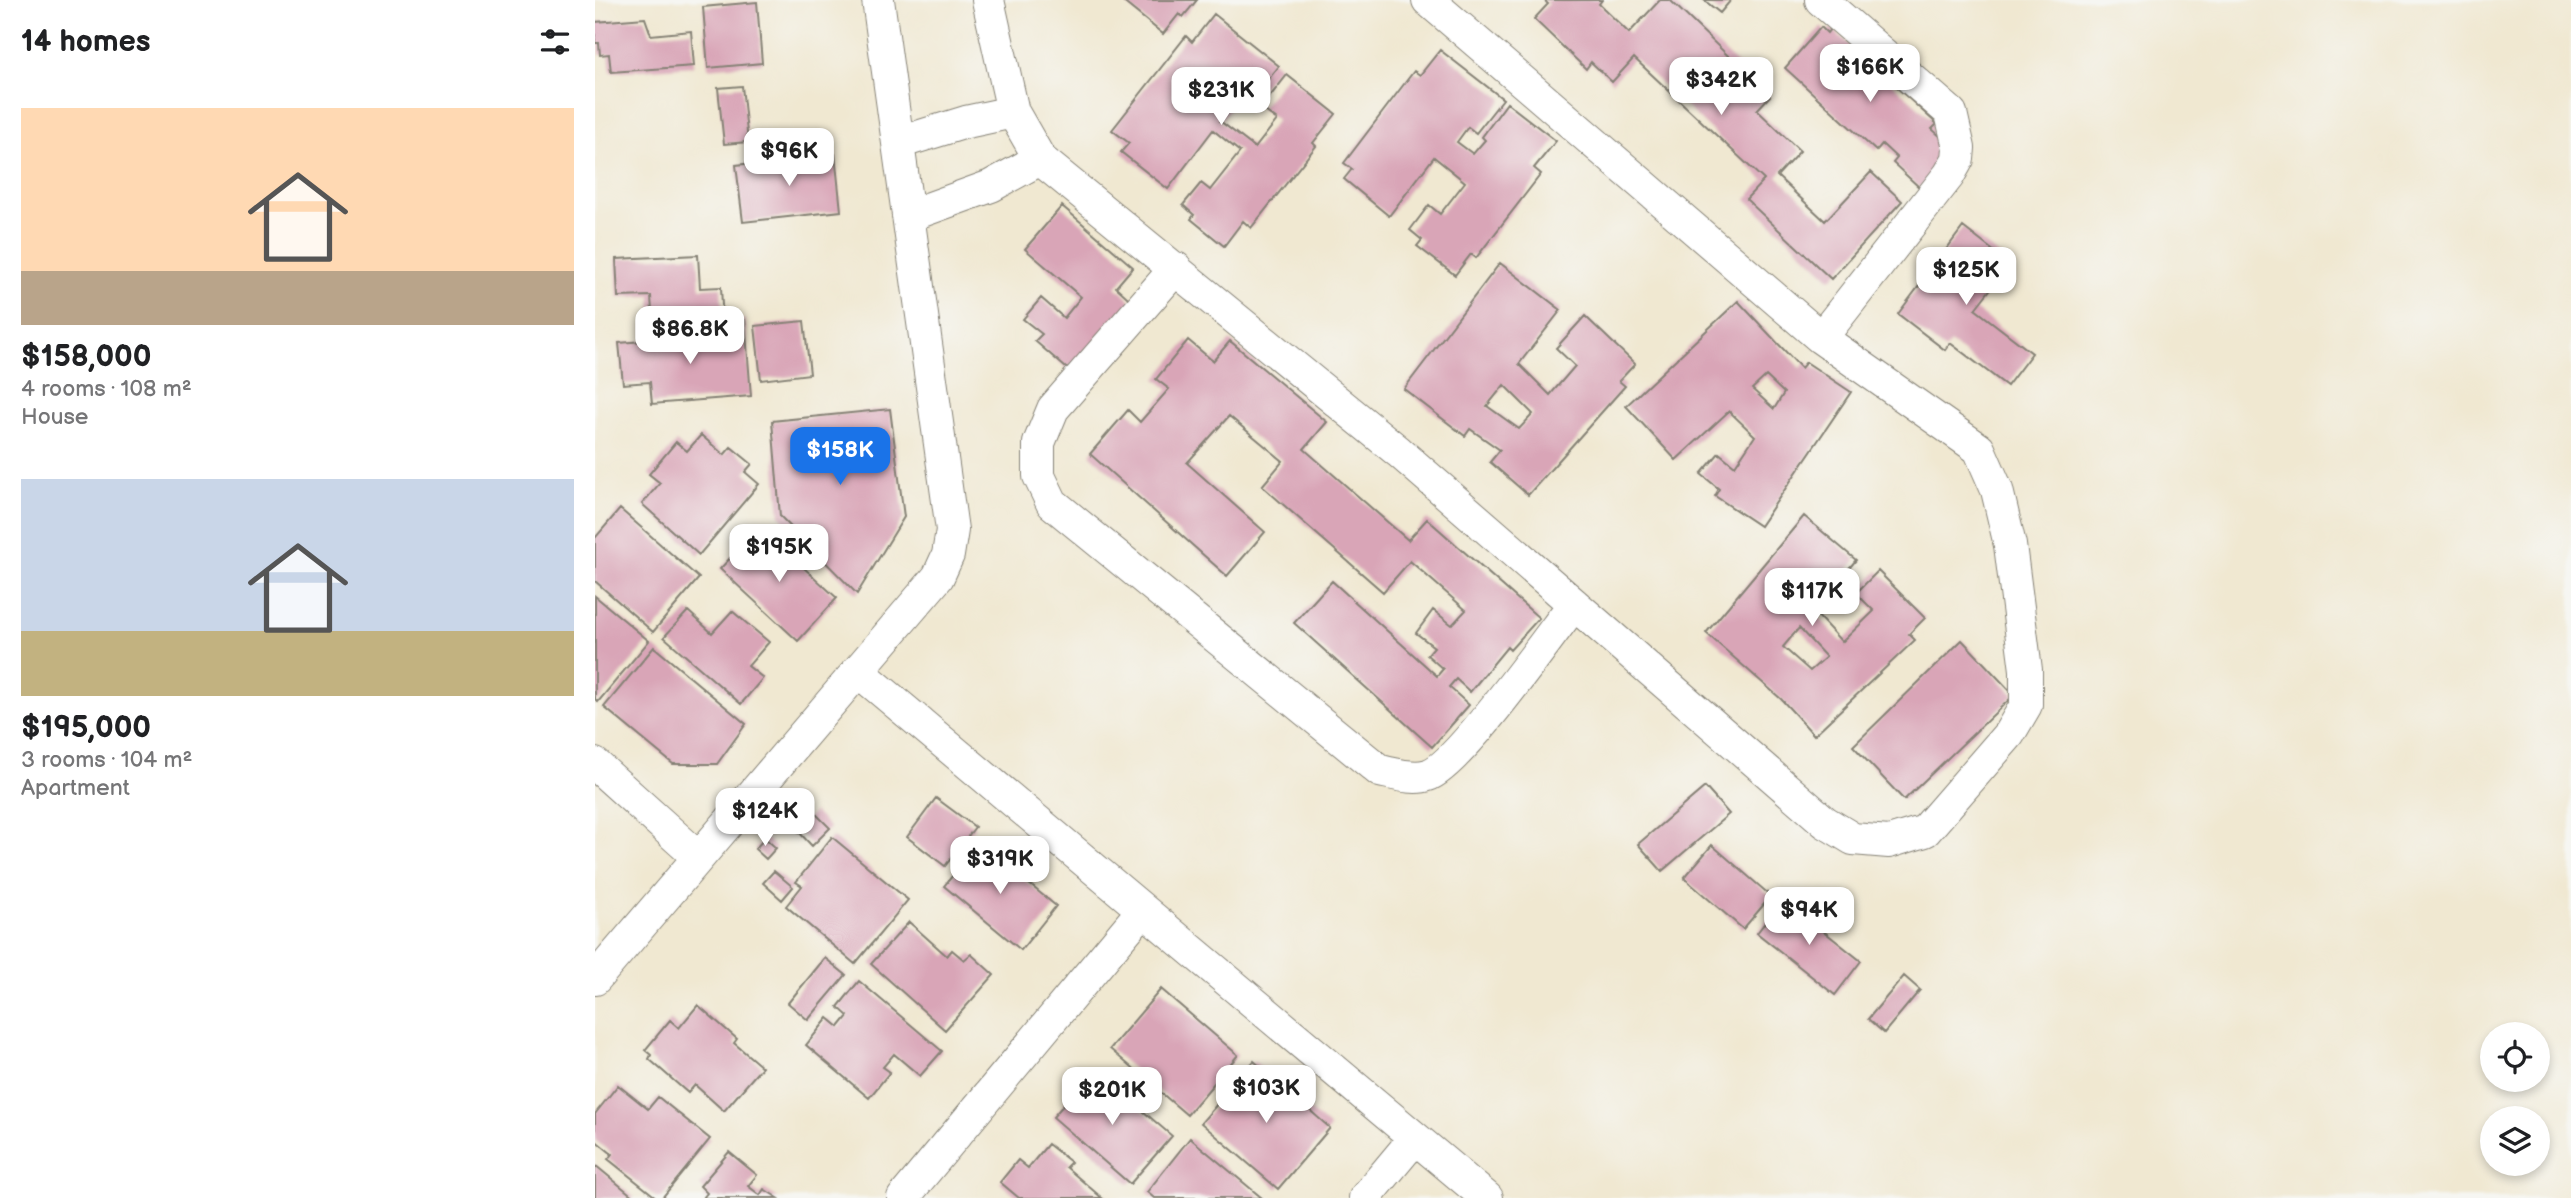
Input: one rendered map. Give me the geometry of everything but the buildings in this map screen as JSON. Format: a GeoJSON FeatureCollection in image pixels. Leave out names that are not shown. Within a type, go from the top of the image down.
{"type":"FeatureCollection","features":[{"type":"Feature","properties":{"kind":"street"},"geometry":{"type":"LineString","coordinates":[[595,979],[697,856],[938,577],[948,555],[952,530],[878,0]]}},
{"type":"Feature","properties":{"kind":"street"},"geometry":{"type":"LineString","coordinates":[[988,0],[1013,112],[1040,159],[1399,452],[1825,821],[1853,839],[1889,842],[1925,831],[2009,734],[2026,705],[2026,670],[2010,545],[1997,490],[1979,449],[1821,338],[1428,0]]}},
{"type":"Feature","properties":{"kind":"street"},"geometry":{"type":"LineString","coordinates":[[1821,0],[1951,114],[1959,148],[1958,159],[1949,175],[1821,338]]}},
{"type":"Feature","properties":{"kind":"street"},"geometry":{"type":"LineString","coordinates":[[898,143],[966,121],[1013,112]]}},
{"type":"Feature","properties":{"kind":"street"},"geometry":{"type":"LineString","coordinates":[[908,216],[991,186],[1040,159]]}},
{"type":"Feature","properties":{"kind":"street"},"geometry":{"type":"LineString","coordinates":[[1176,268],[1053,409],[1039,443],[1039,476],[1052,503],[1380,771],[1405,776],[1429,775],[1456,756],[1574,604]]}},
{"type":"Feature","properties":{"kind":"street"},"geometry":{"type":"LineString","coordinates":[[858,671],[1487,1198]]}},
{"type":"Feature","properties":{"kind":"street"},"geometry":{"type":"LineString","coordinates":[[595,764],[697,856]]}},
{"type":"Feature","properties":{"kind":"street"},"geometry":{"type":"LineString","coordinates":[[903,1198],[1143,910]]}},
{"type":"Feature","properties":{"kind":"street"},"geometry":{"type":"LineString","coordinates":[[1365,1198],[1415,1138]]}}]}
